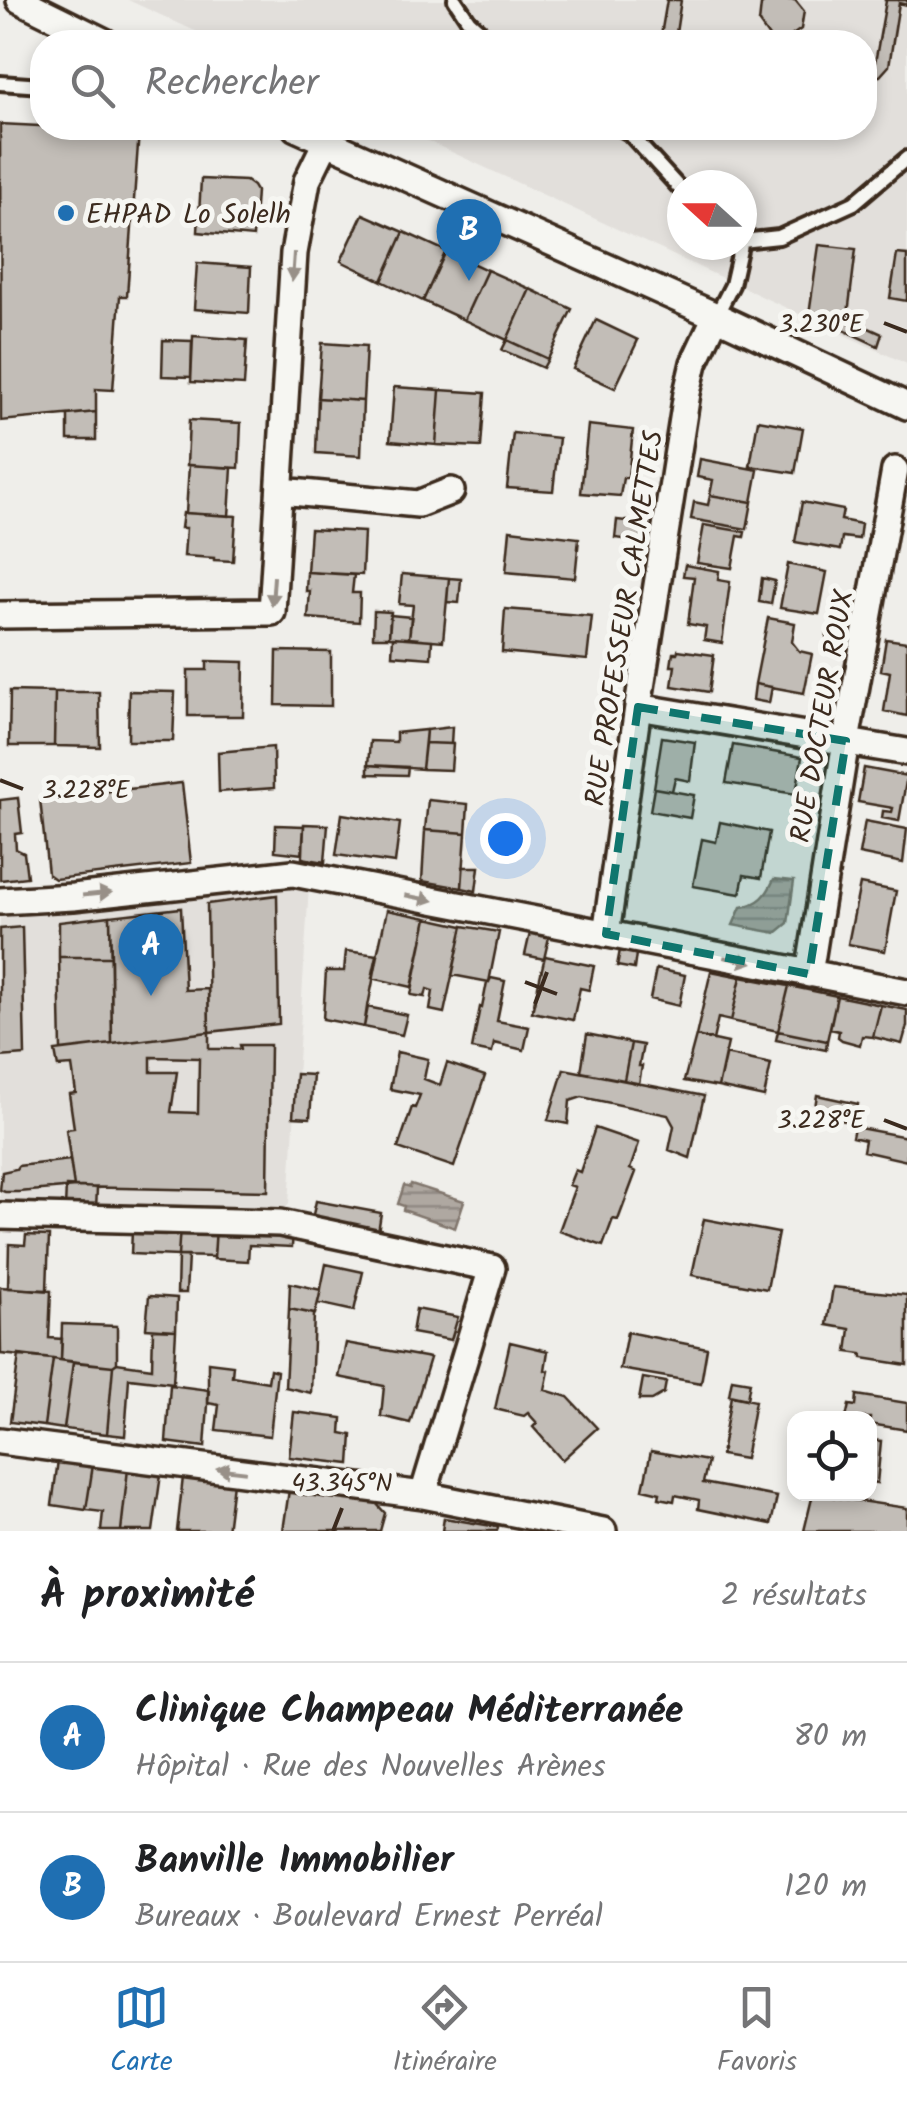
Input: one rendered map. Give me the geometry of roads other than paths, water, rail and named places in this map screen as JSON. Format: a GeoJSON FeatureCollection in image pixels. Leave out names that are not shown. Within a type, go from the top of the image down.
{"type":"FeatureCollection","features":[{"type":"Feature","properties":{"kind":"street"},"geometry":{"type":"LineString","coordinates":[[20,0],[80,30]]}},
{"type":"Feature","properties":{"kind":"street"},"geometry":{"type":"LineString","coordinates":[[0,615],[272,612],[294,253],[308,181],[327,140],[907,406]]}},
{"type":"Feature","properties":{"kind":"street","name":"RUE PROFESSEUR CALMETTES"},"geometry":{"type":"LineString","coordinates":[[606,934],[690,377],[716,316]]}},
{"type":"Feature","properties":{"kind":"street","name":"RUE DOCTEUR ROUX"},"geometry":{"type":"LineString","coordinates":[[808,974],[895,470]]}},
{"type":"Feature","properties":{"kind":"street"},"geometry":{"type":"LineString","coordinates":[[281,491],[418,504],[451,491]]}},
{"type":"Feature","properties":{"kind":"street"},"geometry":{"type":"LineString","coordinates":[[638,708],[907,752]]}},
{"type":"Feature","properties":{"kind":"street"},"geometry":{"type":"LineString","coordinates":[[0,901],[293,873],[907,992]]}},
{"type":"Feature","properties":{"kind":"street"},"geometry":{"type":"LineString","coordinates":[[0,1216],[280,1223],[492,1268],[423,1495]]}},
{"type":"Feature","properties":{"kind":"street"},"geometry":{"type":"LineString","coordinates":[[0,1442],[423,1495],[603,1531]]}},
{"type":"Feature","properties":{"kind":"lane"},"geometry":{"type":"LineString","coordinates":[[455,0],[479,30]]}},
{"type":"Feature","properties":{"kind":"lane"},"geometry":{"type":"LineString","coordinates":[[0,83],[30,85]]}},
{"type":"Feature","properties":{"kind":"lane"},"geometry":{"type":"LineString","coordinates":[[635,140],[667,175]]}},
{"type":"Feature","properties":{"kind":"lane"},"geometry":{"type":"LineString","coordinates":[[757,240],[779,237],[854,203],[907,158]]}},
{"type":"Feature","properties":{"kind":"lane"},"geometry":{"type":"LineString","coordinates":[[716,316],[732,285],[737,260]]}},
{"type":"Feature","properties":{"kind":"place","name":"EHPAD Lo Solelh"},"geometry":{"type":"Point","coordinates":[66,213]}},
{"type":"Feature","properties":{"kind":"place","name":"Banville Immobilier"},"geometry":{"type":"Point","coordinates":[469,281]}},
{"type":"Feature","properties":{"kind":"place","name":"Clinique Champeau Méditerranée"},"geometry":{"type":"Point","coordinates":[151,996]}}]}
